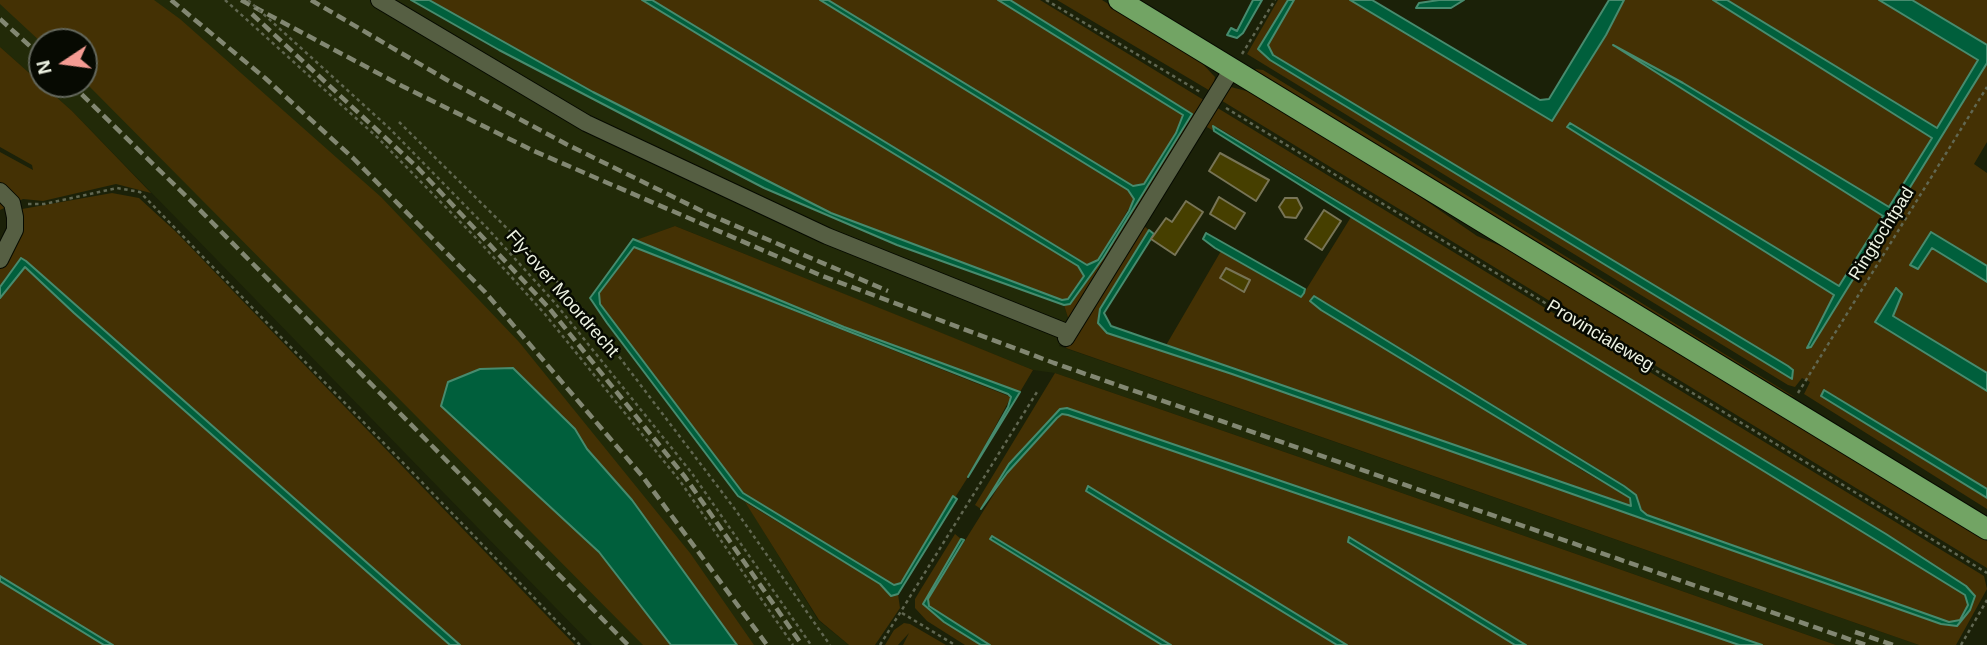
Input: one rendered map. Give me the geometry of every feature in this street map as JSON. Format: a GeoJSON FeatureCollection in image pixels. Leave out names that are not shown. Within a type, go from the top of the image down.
{"type":"FeatureCollection","features":[{"type":"Feature","properties":{"kind":"main road"},"geometry":{"type":"LineString","coordinates":[[1119,0],[1987,529]]}},
{"type":"Feature","properties":{"kind":"street"},"geometry":{"type":"LineString","coordinates":[[379,0],[521,86],[611,135],[828,236],[1067,335],[1232,69]]}},
{"type":"Feature","properties":{"kind":"street"},"geometry":{"type":"LineString","coordinates":[[0,191],[12,204],[15,217],[10,243],[0,260]]}},
{"type":"Feature","properties":{"kind":"path"},"geometry":{"type":"LineString","coordinates":[[225,0],[378,138],[535,303],[673,472],[793,645]]}},
{"type":"Feature","properties":{"kind":"path","name":"Fly-over Moordrecht"},"geometry":{"type":"LineString","coordinates":[[248,0],[388,127],[488,229],[555,303],[699,482],[811,645]]}},
{"type":"Feature","properties":{"kind":"path","name":"Provincialeweg"},"geometry":{"type":"LineString","coordinates":[[1046,0],[1987,573]]}},
{"type":"Feature","properties":{"kind":"path"},"geometry":{"type":"LineString","coordinates":[[1232,69],[1275,0]]}},
{"type":"Feature","properties":{"kind":"path","name":"Ringtochtpad"},"geometry":{"type":"LineString","coordinates":[[1798,393],[1987,87]]}},
{"type":"Feature","properties":{"kind":"path"},"geometry":{"type":"LineString","coordinates":[[399,122],[526,247],[589,317],[734,508],[830,645]]}},
{"type":"Feature","properties":{"kind":"path"},"geometry":{"type":"LineString","coordinates":[[44,204],[117,188],[140,192],[580,645]]}},
{"type":"Feature","properties":{"kind":"path"},"geometry":{"type":"LineString","coordinates":[[880,645],[1037,392]]}},
{"type":"Feature","properties":{"kind":"path"},"geometry":{"type":"LineString","coordinates":[[1961,645],[1987,600]]}},
{"type":"Feature","properties":{"kind":"path"},"geometry":{"type":"LineString","coordinates":[[902,612],[955,645]]}},
{"type":"Feature","properties":{"kind":"shaded area"},"geometry":{"type":"Polygon","coordinates":[[[0,0],[411,0],[499,50],[764,188],[897,245],[1064,305],[1069,321],[1059,346],[1919,645],[1836,645],[1055,373],[1033,370],[675,226],[632,242],[742,496],[818,620],[849,645],[592,645],[57,98],[98,98],[98,28],[28,28],[28,72],[0,47],[0,0]]]}},
{"type":"Feature","properties":{"kind":"shaded area"},"geometry":{"type":"Polygon","coordinates":[[[0,0],[154,0],[180,19],[381,197],[519,342],[690,553],[754,645],[737,645],[632,500],[587,449],[575,429],[543,396],[513,368],[480,369],[469,375],[442,407],[599,552],[671,645],[643,645],[98,95],[98,28],[28,30],[0,4],[0,0]]]}},
{"type":"Feature","properties":{"kind":"shaded area"},"geometry":{"type":"Polygon","coordinates":[[[411,0],[429,0],[593,92],[831,213],[1062,300],[1068,299],[1084,276],[1078,266],[642,0],[652,0],[1087,265],[1098,260],[1129,211],[1134,199],[1128,190],[820,0],[828,0],[1133,186],[1144,184],[1176,133],[1183,115],[998,0],[1010,0],[1192,114],[1103,258],[1070,304],[1064,305],[897,245],[764,188],[499,50],[411,0]]]}},
{"type":"Feature","properties":{"kind":"shaded area"},"geometry":{"type":"Polygon","coordinates":[[[429,0],[642,0],[1078,266],[1084,275],[1068,299],[1062,300],[831,213],[593,92],[429,0]]]}},
{"type":"Feature","properties":{"kind":"shaded area"},"geometry":{"type":"Polygon","coordinates":[[[652,0],[820,0],[1128,190],[1134,199],[1098,260],[1088,265],[652,0]]]}},
{"type":"Feature","properties":{"kind":"shaded area"},"geometry":{"type":"Polygon","coordinates":[[[828,0],[998,0],[1180,111],[1184,115],[1183,121],[1144,184],[1133,186],[828,0]]]}},
{"type":"Feature","properties":{"kind":"shaded area"},"geometry":{"type":"Polygon","coordinates":[[[1010,0],[1040,0],[1207,102],[1069,321],[1064,305],[1070,304],[1119,234],[1191,113],[1010,0]]]}},
{"type":"Feature","properties":{"kind":"shaded area"},"geometry":{"type":"Polygon","coordinates":[[[1057,0],[1102,0],[1199,60],[1215,77],[1212,92],[1057,0]]]}},
{"type":"Feature","properties":{"kind":"shaded area"},"geometry":{"type":"Polygon","coordinates":[[[1253,0],[1262,0],[1243,33],[1237,38],[1227,35],[1231,28],[1237,31],[1253,0]]]}},
{"type":"Feature","properties":{"kind":"shaded area"},"geometry":{"type":"Polygon","coordinates":[[[1278,0],[1288,0],[1258,49],[1270,60],[1792,378],[1793,370],[1788,366],[1273,55],[1268,45],[1294,0],[1350,0],[1552,121],[1606,35],[1624,0],[1713,0],[1932,138],[1889,208],[1683,83],[1614,46],[1883,216],[1839,286],[1570,124],[1568,127],[1834,295],[1807,345],[1811,347],[1987,63],[1987,142],[1974,164],[1987,173],[1987,266],[1932,232],[1918,269],[1932,248],[1987,282],[1987,373],[1893,315],[1902,294],[1875,321],[1987,391],[1987,489],[1824,390],[1929,463],[1987,498],[1987,509],[1804,394],[1810,382],[1802,378],[1795,387],[1788,385],[1247,54],[1278,0]]]}},
{"type":"Feature","properties":{"kind":"shaded area"},"geometry":{"type":"Polygon","coordinates":[[[1288,0],[1294,0],[1268,45],[1273,55],[1788,366],[1793,370],[1792,379],[1270,60],[1258,49],[1288,0]]]}},
{"type":"Feature","properties":{"kind":"shaded area"},"geometry":{"type":"Polygon","coordinates":[[[1350,0],[1372,0],[1540,100],[1549,99],[1609,0],[1624,0],[1606,35],[1552,121],[1350,0]]]}},
{"type":"Feature","properties":{"kind":"shaded area"},"geometry":{"type":"Polygon","coordinates":[[[1464,0],[1451,8],[1416,8],[1419,3],[1464,0]]]}},
{"type":"Feature","properties":{"kind":"shaded area"},"geometry":{"type":"Polygon","coordinates":[[[1713,0],[1727,0],[1937,128],[1978,60],[1879,0],[1912,0],[1987,45],[1987,63],[1811,347],[1807,348],[1834,295],[1567,127],[1570,123],[1839,286],[1883,216],[1613,45],[1683,83],[1889,207],[1932,138],[1713,0]]]}},
{"type":"Feature","properties":{"kind":"shaded area"},"geometry":{"type":"Polygon","coordinates":[[[1727,0],[1879,0],[1979,60],[1937,128],[1727,0]]]}},
{"type":"Feature","properties":{"kind":"shaded area"},"geometry":{"type":"Polygon","coordinates":[[[1912,0],[1987,0],[1987,45],[1986,45],[1912,0]]]}},
{"type":"Feature","properties":{"kind":"shaded area"},"geometry":{"type":"Polygon","coordinates":[[[0,47],[28,72],[28,98],[57,98],[151,193],[116,184],[43,201],[23,199],[0,210],[0,152],[33,170],[32,165],[0,147],[0,47]]]}},
{"type":"Feature","properties":{"kind":"shaded area"},"geometry":{"type":"Polygon","coordinates":[[[1255,69],[1263,70],[1796,398],[1768,385],[1263,77],[1255,69]]]}},
{"type":"Feature","properties":{"kind":"shaded area"},"geometry":{"type":"Polygon","coordinates":[[[1231,87],[1254,93],[1390,176],[1477,236],[1515,252],[1987,540],[1987,568],[1219,99],[1231,87]]]}},
{"type":"Feature","properties":{"kind":"shaded area"},"geometry":{"type":"Polygon","coordinates":[[[1216,107],[1984,576],[1987,589],[1956,645],[1919,645],[1066,348],[1140,223],[1149,230],[1100,309],[1098,323],[1108,333],[1232,374],[1941,624],[1951,626],[1962,621],[1970,610],[1975,596],[1318,188],[1217,127],[1212,128],[1214,131],[1203,125],[1216,107]]]}},
{"type":"Feature","properties":{"kind":"shaded area"},"geometry":{"type":"Polygon","coordinates":[[[1213,126],[1886,534],[1966,586],[1975,596],[1970,610],[1957,626],[1941,624],[1232,374],[1107,333],[1098,323],[1100,309],[1149,230],[1154,234],[1104,313],[1111,326],[1631,506],[1630,498],[1321,310],[1310,301],[1314,296],[1624,486],[1636,495],[1641,510],[1647,515],[1949,622],[1960,620],[1968,605],[1965,595],[1351,217],[1214,131],[1213,126]]]}},
{"type":"Feature","properties":{"kind":"shaded area"},"geometry":{"type":"Polygon","coordinates":[[[112,193],[139,198],[175,231],[575,645],[460,645],[26,261],[7,276],[0,287],[0,268],[13,247],[22,209],[112,193]]]}},
{"type":"Feature","properties":{"kind":"shaded area"},"geometry":{"type":"Polygon","coordinates":[[[1351,217],[1965,595],[1969,602],[1960,620],[1949,622],[1647,515],[1636,495],[1624,485],[1322,300],[1583,471],[1630,498],[1631,507],[1165,347],[1221,251],[1304,293],[1351,217]]]}},
{"type":"Feature","properties":{"kind":"shaded area"},"geometry":{"type":"Polygon","coordinates":[[[675,226],[1033,370],[1020,392],[844,327],[636,240],[675,226]]]}},
{"type":"Feature","properties":{"kind":"shaded area"},"geometry":{"type":"Polygon","coordinates":[[[1931,232],[1987,266],[1987,282],[1932,248],[1918,269],[1910,265],[1931,232]]]}},
{"type":"Feature","properties":{"kind":"shaded area"},"geometry":{"type":"Polygon","coordinates":[[[1206,233],[1305,289],[1304,293],[1301,297],[1215,248],[1203,239],[1206,233]]]}},
{"type":"Feature","properties":{"kind":"shaded area"},"geometry":{"type":"Polygon","coordinates":[[[633,239],[844,327],[1020,392],[968,477],[1008,407],[1011,397],[1008,394],[634,247],[599,293],[600,304],[743,493],[894,585],[901,583],[953,496],[957,499],[898,594],[891,596],[880,584],[738,496],[607,323],[590,298],[633,239]]]}},
{"type":"Feature","properties":{"kind":"shaded area"},"geometry":{"type":"Polygon","coordinates":[[[633,247],[1011,397],[968,477],[901,583],[894,585],[743,493],[724,471],[600,304],[599,293],[633,247]]]}},
{"type":"Feature","properties":{"kind":"shaded area"},"geometry":{"type":"Polygon","coordinates":[[[21,258],[460,645],[450,645],[25,267],[0,298],[0,287],[21,258]]]}},
{"type":"Feature","properties":{"kind":"shaded area"},"geometry":{"type":"Polygon","coordinates":[[[24,266],[450,645],[113,645],[0,576],[0,298],[24,266]]]}},
{"type":"Feature","properties":{"kind":"shaded area"},"geometry":{"type":"Polygon","coordinates":[[[1896,288],[1902,294],[1893,316],[1987,373],[1987,391],[1875,322],[1896,288]]]}},
{"type":"Feature","properties":{"kind":"shaded area"},"geometry":{"type":"Polygon","coordinates":[[[513,368],[575,429],[587,449],[632,500],[737,645],[671,645],[599,552],[441,406],[448,382],[480,369],[513,368]]]}},
{"type":"Feature","properties":{"kind":"shaded area"},"geometry":{"type":"Polygon","coordinates":[[[1055,373],[1836,645],[1762,645],[1060,410],[1009,464],[981,509],[975,505],[1055,373]]]}},
{"type":"Feature","properties":{"kind":"shaded area"},"geometry":{"type":"Polygon","coordinates":[[[1824,390],[1987,489],[1987,498],[1821,396],[1824,390]]]}},
{"type":"Feature","properties":{"kind":"shaded area"},"geometry":{"type":"Polygon","coordinates":[[[1067,408],[1762,645],[1739,645],[1068,415],[1062,414],[1057,418],[1007,473],[981,509],[1009,464],[1060,409],[1067,408]]]}},
{"type":"Feature","properties":{"kind":"shaded area"},"geometry":{"type":"Polygon","coordinates":[[[1062,414],[1739,645],[1526,645],[1350,537],[1348,543],[1515,645],[1347,645],[1088,487],[1087,491],[1337,645],[1171,645],[993,536],[991,539],[1162,645],[990,645],[934,611],[928,600],[1007,473],[1062,414]]]}},
{"type":"Feature","properties":{"kind":"shaded area"},"geometry":{"type":"Polygon","coordinates":[[[1088,486],[1347,645],[1337,645],[1086,491],[1088,486]]]}},
{"type":"Feature","properties":{"kind":"shaded area"},"geometry":{"type":"Polygon","coordinates":[[[745,502],[880,584],[891,595],[898,594],[900,608],[875,645],[849,645],[819,620],[745,502]]]}},
{"type":"Feature","properties":{"kind":"shaded area"},"geometry":{"type":"Polygon","coordinates":[[[955,534],[961,539],[923,604],[944,622],[981,645],[965,645],[927,621],[915,608],[915,599],[955,534]]]}},
{"type":"Feature","properties":{"kind":"shaded area"},"geometry":{"type":"Polygon","coordinates":[[[992,536],[1171,645],[1162,645],[990,539],[992,536]]]}},
{"type":"Feature","properties":{"kind":"shaded area"},"geometry":{"type":"Polygon","coordinates":[[[1349,537],[1526,645],[1515,645],[1348,542],[1349,537]]]}},
{"type":"Feature","properties":{"kind":"shaded area"},"geometry":{"type":"Polygon","coordinates":[[[961,539],[964,540],[928,599],[929,606],[990,645],[981,645],[944,622],[923,604],[961,539]]]}},
{"type":"Feature","properties":{"kind":"shaded area"},"geometry":{"type":"Polygon","coordinates":[[[0,576],[113,645],[104,645],[0,581],[0,576]]]}},
{"type":"Feature","properties":{"kind":"shaded area"},"geometry":{"type":"Polygon","coordinates":[[[0,581],[104,645],[0,645],[0,581]]]}},
{"type":"Feature","properties":{"kind":"shaded area"},"geometry":{"type":"Polygon","coordinates":[[[904,623],[946,645],[903,645],[909,633],[898,645],[885,645],[894,630],[904,623]]]}},
{"type":"Feature","properties":{"kind":"building"},"geometry":{"type":"Polygon","coordinates":[[[1220,153],[1269,180],[1256,201],[1209,171],[1220,153]]]}},
{"type":"Feature","properties":{"kind":"building"},"geometry":{"type":"Polygon","coordinates":[[[1219,197],[1245,213],[1235,229],[1210,214],[1219,197]]]}},
{"type":"Feature","properties":{"kind":"building"},"geometry":{"type":"Polygon","coordinates":[[[1285,198],[1297,198],[1302,208],[1296,218],[1285,217],[1279,207],[1285,198]]]}},
{"type":"Feature","properties":{"kind":"building"},"geometry":{"type":"Polygon","coordinates":[[[1186,201],[1203,212],[1175,255],[1151,239],[1166,218],[1172,222],[1186,201]]]}},
{"type":"Feature","properties":{"kind":"building"},"geometry":{"type":"Polygon","coordinates":[[[1324,210],[1341,221],[1322,250],[1305,239],[1324,210]]]}},
{"type":"Feature","properties":{"kind":"building"},"geometry":{"type":"Polygon","coordinates":[[[1226,268],[1250,280],[1244,292],[1220,278],[1226,268]]]}},
{"type":"Feature","properties":{"kind":"railway"},"geometry":{"type":"LineString","coordinates":[[171,0],[265,78],[353,158],[485,292],[643,477],[767,645]]}},
{"type":"Feature","properties":{"kind":"railway"},"geometry":{"type":"LineString","coordinates":[[241,0],[402,86],[534,151],[820,275],[1054,363],[1866,645]]}},
{"type":"Feature","properties":{"kind":"railway"},"geometry":{"type":"LineString","coordinates":[[311,0],[447,80],[566,144],[708,214],[888,291]]}},
{"type":"Feature","properties":{"kind":"railway"},"geometry":{"type":"LineString","coordinates":[[252,14],[417,167],[549,308],[685,477],[802,645]]}},
{"type":"Feature","properties":{"kind":"railway"},"geometry":{"type":"LineString","coordinates":[[0,19],[28,44]]}},
{"type":"Feature","properties":{"kind":"railway"},"geometry":{"type":"LineString","coordinates":[[85,98],[192,202],[628,645]]}},
{"type":"Feature","properties":{"kind":"railway"},"geometry":{"type":"LineString","coordinates":[[1855,632],[1893,645]]}}]}
